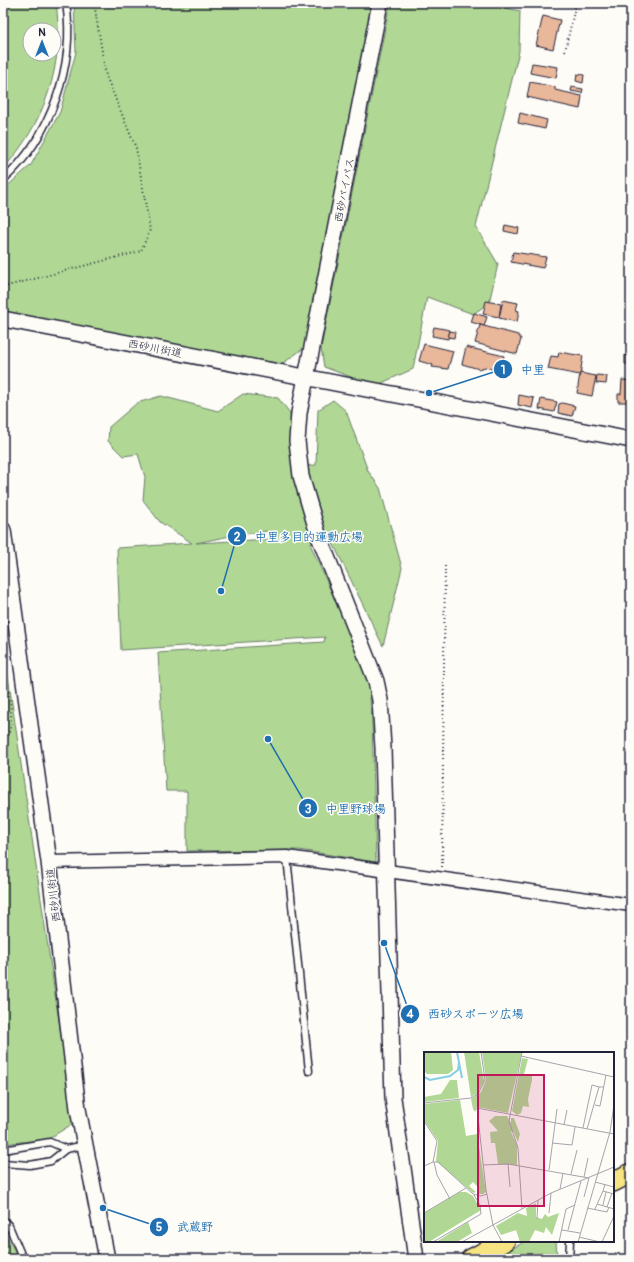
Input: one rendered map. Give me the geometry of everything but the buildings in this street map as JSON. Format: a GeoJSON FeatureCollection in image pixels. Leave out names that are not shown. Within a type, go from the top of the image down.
{"type":"FeatureCollection","features":[{"type":"Feature","properties":{"kind":"main road"},"geometry":{"type":"LineString","coordinates":[[614,1181],[631,1172]]}},
{"type":"Feature","properties":{"kind":"main road"},"geometry":{"type":"LineString","coordinates":[[471,1259],[503,1242]]}},
{"type":"Feature","properties":{"kind":"street","name":"西砂バイパス"},"geometry":{"type":"LineString","coordinates":[[380,3],[299,413],[297,441],[302,476],[318,534],[370,664],[380,700],[384,748],[393,1098],[416,1259]]}},
{"type":"Feature","properties":{"kind":"street","name":"西砂川街道"},"geometry":{"type":"LineString","coordinates":[[3,319],[631,440]]}},
{"type":"Feature","properties":{"kind":"street","name":"西砂川街道"},"geometry":{"type":"LineString","coordinates":[[3,530],[49,862],[78,1109],[107,1259]]}},
{"type":"Feature","properties":{"kind":"street"},"geometry":{"type":"LineString","coordinates":[[49,862],[287,857],[631,905]]}},
{"type":"Feature","properties":{"kind":"lane"},"geometry":{"type":"LineString","coordinates":[[3,180],[24,158],[34,143],[54,103],[64,69],[67,46],[68,28],[66,3]]}},
{"type":"Feature","properties":{"kind":"lane"},"geometry":{"type":"LineString","coordinates":[[287,857],[309,1071]]}},
{"type":"Feature","properties":{"kind":"lane"},"geometry":{"type":"LineString","coordinates":[[3,1150],[50,1142],[66,1149]]}},
{"type":"Feature","properties":{"kind":"lane"},"geometry":{"type":"LineString","coordinates":[[3,1163],[30,1165],[51,1161],[66,1149],[84,1145]]}},
{"type":"Feature","properties":{"kind":"lane"},"geometry":{"type":"LineString","coordinates":[[3,1220],[9,1226],[23,1259]]}},
{"type":"Feature","properties":{"kind":"lane"},"geometry":{"type":"LineString","coordinates":[[569,1259],[570,1242]]}},
{"type":"Feature","properties":{"kind":"path"},"geometry":{"type":"LineString","coordinates":[[3,287],[141,251],[150,230],[136,148],[106,76],[94,3]]}},
{"type":"Feature","properties":{"kind":"path"},"geometry":{"type":"LineString","coordinates":[[565,51],[576,3]]}},
{"type":"Feature","properties":{"kind":"path"},"geometry":{"type":"LineString","coordinates":[[442,879],[445,563]]}},
{"type":"Feature","properties":{"kind":"path"},"geometry":{"type":"LineString","coordinates":[[3,664],[12,722],[8,739],[3,745]]}},
{"type":"Feature","properties":{"kind":"green space"},"geometry":{"type":"Polygon","coordinates":[[[3,3],[56,3],[58,22],[22,22],[22,62],[55,62],[49,92],[41,112],[18,151],[3,169],[3,3]]]}},
{"type":"Feature","properties":{"kind":"green space"},"geometry":{"type":"Polygon","coordinates":[[[74,3],[373,3],[304,348],[282,364],[3,313],[3,190],[31,165],[60,112],[76,52],[74,3]]]}},
{"type":"Feature","properties":{"kind":"green space"},"geometry":{"type":"Polygon","coordinates":[[[390,3],[483,3],[520,11],[519,51],[476,227],[498,264],[489,303],[473,314],[427,297],[413,369],[375,386],[324,367],[321,348],[390,3]]]}},
{"type":"Feature","properties":{"kind":"green space"},"geometry":{"type":"Polygon","coordinates":[[[243,394],[278,398],[290,413],[295,467],[316,465],[318,410],[333,400],[346,411],[368,471],[380,488],[402,568],[383,646],[330,537],[310,544],[368,674],[372,722],[376,862],[299,850],[187,851],[187,791],[166,791],[158,653],[324,642],[325,637],[121,650],[117,548],[192,543],[160,522],[143,500],[145,477],[138,454],[123,456],[108,441],[109,427],[137,403],[161,396],[218,411],[243,394]],[[267,531],[196,543],[272,539],[267,531]]]}},
{"type":"Feature","properties":{"kind":"green space"},"geometry":{"type":"Polygon","coordinates":[[[3,642],[74,1123],[48,1139],[3,1144],[3,642]]]}},
{"type":"Feature","properties":{"kind":"green space"},"geometry":{"type":"Polygon","coordinates":[[[3,1231],[14,1249],[17,1259],[3,1259],[3,1231]]]}},
{"type":"Feature","properties":{"kind":"green space"},"geometry":{"type":"Polygon","coordinates":[[[524,1242],[556,1242],[557,1259],[493,1259],[524,1242]]]}},
{"type":"Feature","properties":{"kind":"place","name":"中里"},"geometry":{"type":"Point","coordinates":[429,393]}},
{"type":"Feature","properties":{"kind":"place","name":"中里多目的運動広場"},"geometry":{"type":"Point","coordinates":[221,591]}},
{"type":"Feature","properties":{"kind":"place","name":"中里野球場"},"geometry":{"type":"Point","coordinates":[268,739]}},
{"type":"Feature","properties":{"kind":"place","name":"西砂スポーツ広場"},"geometry":{"type":"Point","coordinates":[384,943]}},
{"type":"Feature","properties":{"kind":"place","name":"武蔵野"},"geometry":{"type":"Point","coordinates":[103,1208]}}]}
